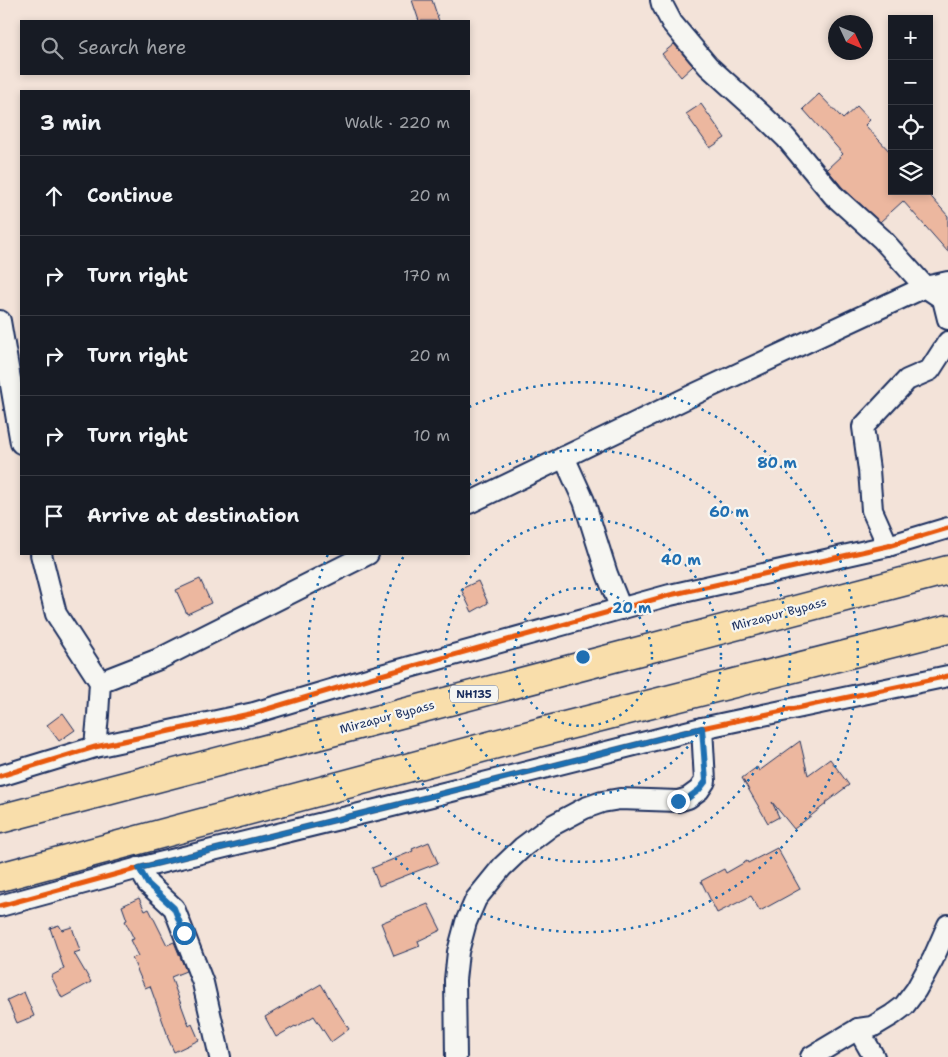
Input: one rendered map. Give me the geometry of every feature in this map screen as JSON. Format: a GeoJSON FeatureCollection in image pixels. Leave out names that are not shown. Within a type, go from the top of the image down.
{"type":"FeatureCollection","features":[{"type":"Feature","properties":{"kind":"highway","name":"Mirzapur Bypass"},"geometry":{"type":"LineString","coordinates":[[0,819],[948,570]]}},
{"type":"Feature","properties":{"kind":"highway"},"geometry":{"type":"LineString","coordinates":[[0,877],[526,736],[948,629]]}},
{"type":"Feature","properties":{"kind":"street"},"geometry":{"type":"LineString","coordinates":[[661,0],[672,23],[708,66],[786,138],[833,195],[882,239],[926,287],[944,299],[948,319]]}},
{"type":"Feature","properties":{"kind":"street"},"geometry":{"type":"LineString","coordinates":[[470,503],[697,393],[926,287],[948,282]]}},
{"type":"Feature","properties":{"kind":"street"},"geometry":{"type":"LineString","coordinates":[[0,321],[20,436]]}},
{"type":"Feature","properties":{"kind":"street"},"geometry":{"type":"LineString","coordinates":[[888,546],[872,510],[864,427],[907,380],[930,370],[948,342]]}},
{"type":"Feature","properties":{"kind":"street"},"geometry":{"type":"LineString","coordinates":[[564,457],[584,501],[607,574],[621,609]]}},
{"type":"Feature","properties":{"kind":"street"},"geometry":{"type":"LineString","coordinates":[[0,776],[95,747],[254,713],[374,677],[670,595],[888,546],[948,528]]}},
{"type":"Feature","properties":{"kind":"street"},"geometry":{"type":"LineString","coordinates":[[41,555],[56,614],[100,682],[95,747]]}},
{"type":"Feature","properties":{"kind":"street"},"geometry":{"type":"LineString","coordinates":[[100,682],[159,659],[366,555]]}},
{"type":"Feature","properties":{"kind":"street"},"geometry":{"type":"LineString","coordinates":[[0,906],[139,868],[702,728],[948,676]]}},
{"type":"Feature","properties":{"kind":"street"},"geometry":{"type":"LineString","coordinates":[[456,1057],[455,980],[458,952],[466,922],[476,899],[502,867],[523,847],[551,826],[585,808],[602,802],[620,799],[678,801],[688,798],[699,790],[706,781],[702,728]]}},
{"type":"Feature","properties":{"kind":"street"},"geometry":{"type":"LineString","coordinates":[[139,868],[148,884],[174,908],[203,984],[220,1057]]}},
{"type":"Feature","properties":{"kind":"street"},"geometry":{"type":"LineString","coordinates":[[811,1057],[858,1029],[872,1027],[904,1006],[916,990],[933,959],[948,924]]}},
{"type":"Feature","properties":{"kind":"street"},"geometry":{"type":"LineString","coordinates":[[858,1029],[874,1057]]}},
{"type":"Feature","properties":{"kind":"building"},"geometry":{"type":"Polygon","coordinates":[[[412,0],[432,0],[439,20],[419,20],[412,0]]]}},
{"type":"Feature","properties":{"kind":"building"},"geometry":{"type":"Polygon","coordinates":[[[674,44],[693,66],[681,77],[662,54],[674,44]]]}},
{"type":"Feature","properties":{"kind":"building"},"geometry":{"type":"Polygon","coordinates":[[[819,94],[843,119],[857,106],[870,120],[865,125],[888,150],[888,195],[930,195],[948,216],[948,252],[903,201],[880,222],[842,187],[827,169],[843,154],[803,109],[819,94]]]}},
{"type":"Feature","properties":{"kind":"building"},"geometry":{"type":"Polygon","coordinates":[[[701,104],[725,138],[710,148],[686,114],[701,104]]]}},
{"type":"Feature","properties":{"kind":"building"},"geometry":{"type":"Polygon","coordinates":[[[200,579],[211,603],[187,614],[176,590],[200,579]]]}},
{"type":"Feature","properties":{"kind":"building"},"geometry":{"type":"Polygon","coordinates":[[[478,581],[488,603],[472,612],[461,589],[478,581]]]}},
{"type":"Feature","properties":{"kind":"building"},"geometry":{"type":"Polygon","coordinates":[[[63,713],[75,730],[59,741],[47,725],[63,713]]]}},
{"type":"Feature","properties":{"kind":"building"},"geometry":{"type":"Polygon","coordinates":[[[800,741],[808,775],[830,759],[849,785],[794,829],[772,802],[779,817],[768,823],[742,778],[757,767],[759,771],[800,741]]]}},
{"type":"Feature","properties":{"kind":"building"},"geometry":{"type":"Polygon","coordinates":[[[429,842],[438,863],[379,886],[372,868],[413,851],[412,849],[429,842]]]}},
{"type":"Feature","properties":{"kind":"building"},"geometry":{"type":"Polygon","coordinates":[[[777,848],[800,889],[760,911],[751,896],[717,913],[701,881],[724,869],[726,873],[747,861],[748,863],[777,848]]]}},
{"type":"Feature","properties":{"kind":"building"},"geometry":{"type":"Polygon","coordinates":[[[139,898],[145,911],[149,909],[167,945],[174,942],[186,971],[171,977],[189,1026],[192,1024],[199,1040],[174,1052],[150,986],[145,988],[132,958],[138,956],[130,940],[134,939],[125,921],[127,920],[122,906],[139,898]]]}},
{"type":"Feature","properties":{"kind":"building"},"geometry":{"type":"Polygon","coordinates":[[[428,904],[441,930],[418,941],[420,946],[394,956],[381,923],[428,904]]]}},
{"type":"Feature","properties":{"kind":"building"},"geometry":{"type":"Polygon","coordinates":[[[59,925],[62,930],[72,927],[80,951],[74,953],[91,982],[62,998],[51,976],[64,969],[50,928],[59,925]]]}},
{"type":"Feature","properties":{"kind":"building"},"geometry":{"type":"Polygon","coordinates":[[[321,984],[349,1029],[331,1042],[314,1016],[276,1037],[265,1017],[321,984]]]}},
{"type":"Feature","properties":{"kind":"building"},"geometry":{"type":"Polygon","coordinates":[[[24,992],[34,1016],[17,1023],[7,1000],[24,992]]]}},
{"type":"Feature","properties":{"kind":"cycle path"},"geometry":{"type":"LineString","coordinates":[[0,776],[95,747],[254,713],[374,677],[670,595],[888,546],[948,528]]}},
{"type":"Feature","properties":{"kind":"cycle path"},"geometry":{"type":"LineString","coordinates":[[0,906],[139,868],[702,728],[948,676]]}},
{"type":"Feature","properties":{"kind":"route"},"geometry":{"type":"LineString","coordinates":[[184,933],[174,908],[148,884],[139,868],[702,728],[706,781],[699,790],[688,798],[678,801]]}}]}
